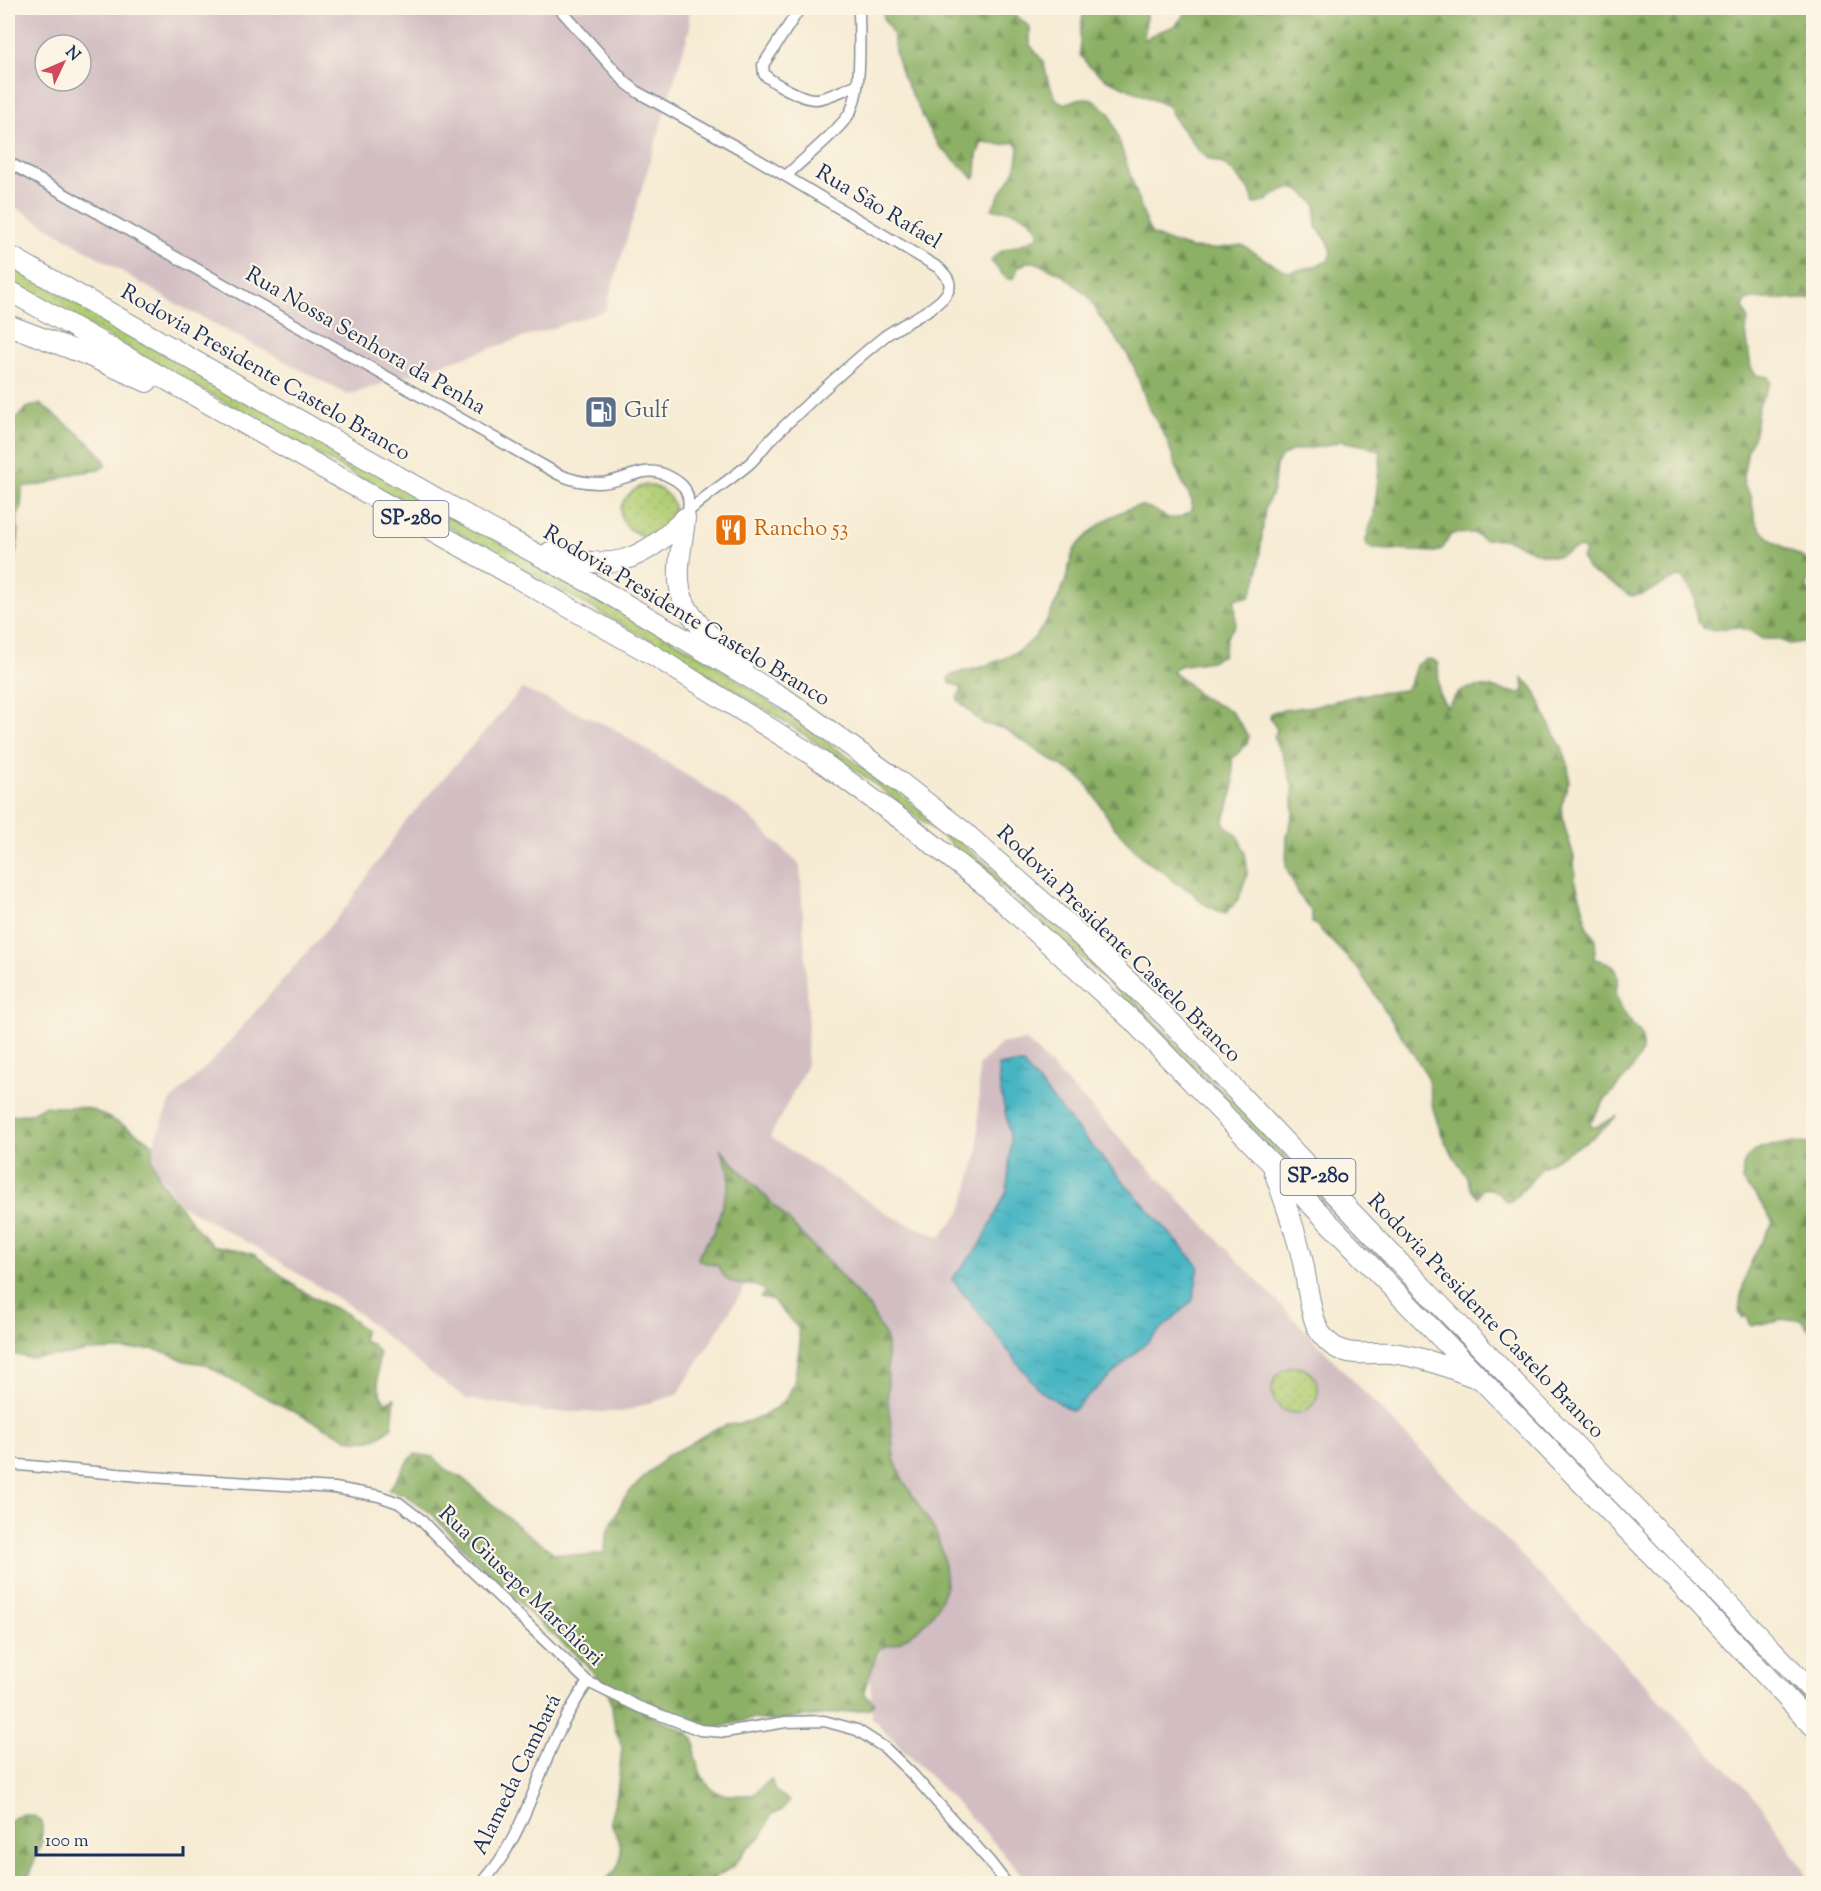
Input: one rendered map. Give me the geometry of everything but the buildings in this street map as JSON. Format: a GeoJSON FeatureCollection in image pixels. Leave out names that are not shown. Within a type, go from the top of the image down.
{"type":"FeatureCollection","features":[{"type":"Feature","properties":{"kind":"highway","name":"Rodovia Presidente Castelo Branco"},"geometry":{"type":"LineString","coordinates":[[8,255],[590,583],[787,700],[892,776],[964,832],[1070,926],[1168,1019],[1814,1693]]}},
{"type":"Feature","properties":{"kind":"highway","name":"Rodovia Presidente Castelo Branco"},"geometry":{"type":"LineString","coordinates":[[8,290],[652,656],[811,754],[906,823],[986,886],[1125,1013],[1674,1578],[1814,1727]]}},
{"type":"Feature","properties":{"kind":"highway"},"geometry":{"type":"LineString","coordinates":[[8,325],[87,355],[250,428]]}},
{"type":"Feature","properties":{"kind":"highway"},"geometry":{"type":"LineString","coordinates":[[489,528],[569,559],[612,562],[631,558],[644,552],[668,536],[686,515]]}},
{"type":"Feature","properties":{"kind":"highway"},"geometry":{"type":"LineString","coordinates":[[686,515],[679,574],[680,590],[691,613],[712,637],[787,700]]}},
{"type":"Feature","properties":{"kind":"highway"},"geometry":{"type":"LineString","coordinates":[[1272,1166],[1302,1255],[1315,1318],[1319,1330],[1327,1341],[1340,1350],[1356,1354],[1392,1353],[1436,1362],[1481,1380]]}},
{"type":"Feature","properties":{"kind":"street","name":"Rua São Rafael"},"geometry":{"type":"LineString","coordinates":[[559,8],[625,82],[639,93],[716,135],[939,268],[946,275],[950,289],[938,302],[888,334],[863,355],[768,443],[750,464],[701,499],[686,515]]}},
{"type":"Feature","properties":{"kind":"street"},"geometry":{"type":"LineString","coordinates":[[800,8],[763,65],[764,75],[794,92],[813,99],[856,85]]}},
{"type":"Feature","properties":{"kind":"street"},"geometry":{"type":"LineString","coordinates":[[786,176],[845,120],[853,106],[859,54],[859,8]]}},
{"type":"Feature","properties":{"kind":"street","name":"Rua Nossa Senhora da Penha"},"geometry":{"type":"LineString","coordinates":[[8,162],[569,480],[610,482],[644,471],[668,476],[682,485],[687,492],[686,515]]}},
{"type":"Feature","properties":{"kind":"street","name":"Rua Giusepe Marchiori"},"geometry":{"type":"LineString","coordinates":[[8,1464],[151,1477],[335,1488],[379,1496],[399,1503],[420,1519],[588,1682],[639,1707],[700,1730],[725,1732],[786,1722],[825,1721],[857,1730],[885,1748],[914,1775],[1007,1884]]}},
{"type":"Feature","properties":{"kind":"street","name":"Alameda Cambará"},"geometry":{"type":"LineString","coordinates":[[481,1884],[494,1870],[505,1852],[566,1716],[588,1682]]}},
{"type":"Feature","properties":{"kind":"shaded area"},"geometry":{"type":"Polygon","coordinates":[[[8,8],[688,8],[690,28],[605,311],[348,395],[171,301],[8,203],[8,8]]]}},
{"type":"Feature","properties":{"kind":"shaded area"},"geometry":{"type":"Polygon","coordinates":[[[522,689],[611,727],[743,811],[800,865],[808,1009],[807,1065],[770,1137],[891,1216],[940,1237],[962,1210],[978,1152],[979,1065],[1002,1043],[1027,1041],[1761,1805],[1802,1867],[1809,1883],[1029,1883],[983,1830],[872,1718],[870,1673],[896,1623],[899,1515],[875,1323],[748,1282],[678,1394],[622,1412],[547,1412],[467,1399],[420,1365],[351,1307],[259,1249],[181,1205],[148,1158],[170,1102],[214,1059],[347,906],[404,823],[522,689]]]}},
{"type":"Feature","properties":{"kind":"green space"},"geometry":{"type":"Polygon","coordinates":[[[884,8],[1009,8],[1030,28],[1030,45],[1043,61],[1048,81],[1057,100],[1065,104],[1079,99],[1089,99],[1110,114],[1152,234],[1191,248],[1213,249],[1242,245],[1289,272],[1328,261],[1331,254],[1328,241],[1316,227],[1316,205],[1306,194],[1291,188],[1278,192],[1259,204],[1254,204],[1250,191],[1232,171],[1200,152],[1176,121],[1168,106],[1106,79],[1090,67],[1080,55],[1083,15],[1080,8],[1147,8],[1144,40],[1175,26],[1190,8],[1813,8],[1813,299],[1752,299],[1746,301],[1743,306],[1748,319],[1746,332],[1751,368],[1756,375],[1768,377],[1771,382],[1758,407],[1755,433],[1748,449],[1743,477],[1760,529],[1774,542],[1809,561],[1811,573],[1806,586],[1809,591],[1813,591],[1813,656],[1809,641],[1790,644],[1777,639],[1762,639],[1738,627],[1713,630],[1703,628],[1697,621],[1694,594],[1681,577],[1648,592],[1635,596],[1629,595],[1590,570],[1582,559],[1585,551],[1580,548],[1558,556],[1549,556],[1502,539],[1485,540],[1473,533],[1451,534],[1443,548],[1436,552],[1373,549],[1367,546],[1366,540],[1374,514],[1381,452],[1366,446],[1341,441],[1291,451],[1282,456],[1276,465],[1273,491],[1265,508],[1257,579],[1250,597],[1235,600],[1236,624],[1227,637],[1223,655],[1211,661],[1179,666],[1172,672],[1183,679],[1200,696],[1231,711],[1249,736],[1247,744],[1232,759],[1234,786],[1224,820],[1227,827],[1238,836],[1245,853],[1247,874],[1239,898],[1225,914],[1202,903],[1191,891],[1174,882],[1163,871],[1146,861],[1114,827],[1089,787],[1078,776],[1005,729],[982,723],[958,700],[961,687],[950,683],[948,678],[1006,658],[1036,636],[1059,597],[1076,547],[1103,522],[1125,510],[1141,506],[1153,509],[1168,518],[1174,518],[1191,511],[1192,501],[1179,475],[1167,440],[1148,406],[1134,367],[1089,297],[1060,273],[1035,262],[1027,262],[1018,268],[1014,278],[1010,280],[991,261],[1001,252],[1039,235],[1038,230],[1025,216],[1009,210],[992,209],[1014,172],[1018,145],[1015,142],[1003,145],[982,142],[977,155],[974,178],[939,146],[902,75],[893,34],[884,19],[884,8]]]}},
{"type":"Feature","properties":{"kind":"green space"},"geometry":{"type":"Polygon","coordinates":[[[8,265],[710,661],[895,790],[1002,877],[1110,975],[1813,1703],[1813,1712],[1156,1029],[1079,955],[958,849],[874,783],[830,752],[710,675],[8,281],[8,265]]]}},
{"type":"Feature","properties":{"kind":"green space"},"geometry":{"type":"Polygon","coordinates":[[[40,404],[88,441],[106,465],[99,470],[76,473],[43,485],[22,488],[21,509],[17,516],[18,539],[8,603],[8,426],[27,408],[40,404]]]}},
{"type":"Feature","properties":{"kind":"green space"},"geometry":{"type":"Polygon","coordinates":[[[647,485],[664,492],[674,506],[670,521],[654,541],[627,527],[621,511],[625,499],[630,494],[647,485]]]}},
{"type":"Feature","properties":{"kind":"green space"},"geometry":{"type":"Polygon","coordinates":[[[1427,659],[1434,660],[1438,664],[1439,694],[1447,707],[1460,692],[1474,687],[1490,687],[1519,694],[1524,690],[1523,679],[1533,687],[1568,764],[1569,781],[1561,807],[1574,857],[1575,880],[1587,928],[1596,939],[1594,959],[1606,962],[1617,972],[1616,990],[1619,1002],[1627,1018],[1641,1034],[1643,1043],[1637,1061],[1605,1100],[1590,1124],[1596,1127],[1617,1116],[1595,1136],[1541,1168],[1528,1185],[1507,1202],[1496,1191],[1482,1189],[1478,1198],[1472,1191],[1466,1175],[1447,1146],[1439,1128],[1427,1075],[1358,969],[1312,923],[1312,912],[1299,895],[1286,867],[1287,835],[1293,814],[1293,787],[1282,753],[1274,738],[1277,729],[1270,718],[1271,713],[1320,705],[1359,695],[1405,690],[1410,684],[1416,665],[1427,659]]]}},
{"type":"Feature","properties":{"kind":"green space"},"geometry":{"type":"Polygon","coordinates":[[[44,1106],[81,1107],[93,1110],[153,1144],[152,1160],[162,1183],[212,1245],[255,1255],[299,1289],[345,1313],[364,1330],[363,1341],[373,1345],[379,1353],[378,1379],[382,1397],[386,1402],[395,1398],[392,1427],[372,1440],[348,1439],[235,1382],[205,1364],[185,1361],[153,1349],[87,1351],[69,1355],[29,1358],[8,1353],[8,1115],[30,1114],[44,1106]]]}},
{"type":"Feature","properties":{"kind":"green space"},"geometry":{"type":"Polygon","coordinates":[[[1792,1143],[1813,1144],[1813,1334],[1801,1320],[1784,1319],[1751,1326],[1746,1315],[1743,1318],[1739,1314],[1746,1273],[1773,1222],[1757,1197],[1742,1181],[1743,1166],[1750,1156],[1764,1146],[1792,1143]]]}},
{"type":"Feature","properties":{"kind":"green space"},"geometry":{"type":"Polygon","coordinates":[[[720,1149],[832,1266],[870,1309],[883,1332],[887,1343],[888,1399],[894,1459],[903,1480],[936,1533],[943,1555],[946,1586],[938,1606],[920,1628],[898,1643],[881,1648],[878,1652],[865,1687],[865,1694],[874,1703],[869,1709],[773,1721],[751,1719],[717,1728],[642,1713],[676,1726],[693,1738],[695,1758],[701,1774],[716,1792],[729,1795],[753,1795],[771,1779],[775,1791],[789,1802],[781,1811],[771,1814],[762,1836],[747,1848],[734,1866],[706,1883],[602,1883],[615,1871],[620,1861],[621,1848],[610,1820],[617,1794],[622,1747],[615,1729],[608,1692],[586,1664],[543,1626],[465,1550],[431,1513],[403,1494],[389,1490],[415,1454],[434,1457],[447,1471],[462,1478],[516,1525],[554,1553],[587,1556],[604,1553],[607,1533],[623,1500],[669,1454],[711,1431],[762,1417],[787,1398],[794,1383],[800,1343],[798,1328],[773,1301],[760,1297],[765,1291],[752,1285],[729,1281],[718,1266],[698,1259],[700,1252],[714,1232],[729,1184],[729,1170],[720,1149]]]}},
{"type":"Feature","properties":{"kind":"green space"},"geometry":{"type":"Polygon","coordinates":[[[1300,1367],[1312,1373],[1317,1381],[1317,1399],[1312,1407],[1304,1412],[1290,1413],[1282,1410],[1275,1403],[1272,1385],[1275,1377],[1282,1370],[1300,1367]]]}},
{"type":"Feature","properties":{"kind":"green space"},"geometry":{"type":"Polygon","coordinates":[[[23,1814],[34,1816],[42,1822],[42,1843],[31,1869],[30,1880],[23,1883],[8,1883],[8,1821],[23,1814]]]}},
{"type":"Feature","properties":{"kind":"water"},"geometry":{"type":"Polygon","coordinates":[[[1023,1064],[1090,1144],[1199,1266],[1193,1300],[1072,1411],[1039,1390],[952,1279],[981,1244],[1007,1190],[1011,1140],[1000,1088],[998,1065],[1023,1064]]]}},
{"type":"Feature","properties":{"kind":"place","name":"Gulf"},"geometry":{"type":"Point","coordinates":[601,412]}},
{"type":"Feature","properties":{"kind":"place","name":"Rancho 53"},"geometry":{"type":"Point","coordinates":[731,530]}}]}
